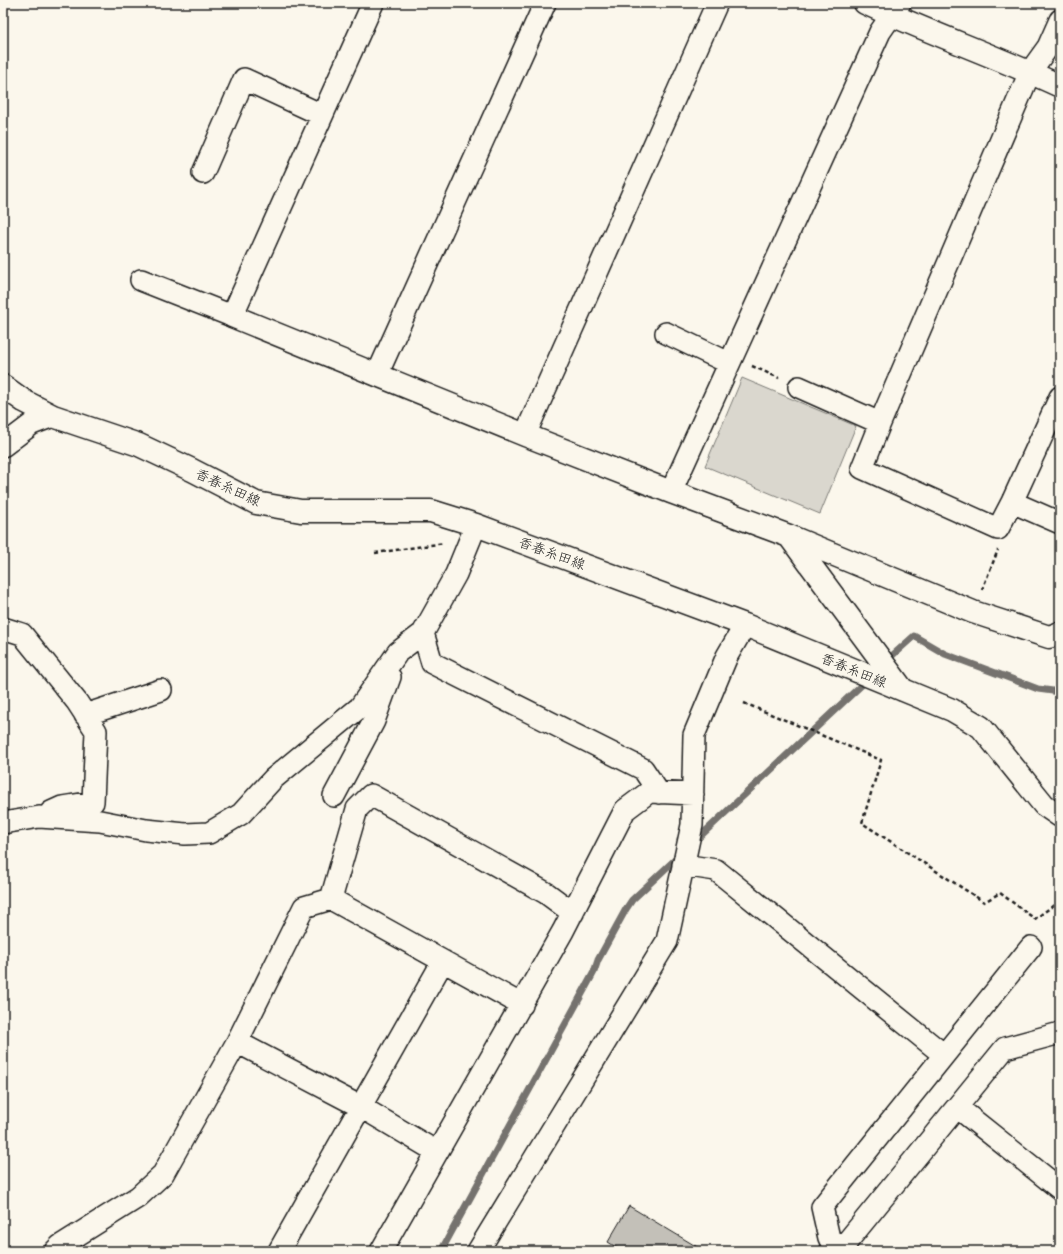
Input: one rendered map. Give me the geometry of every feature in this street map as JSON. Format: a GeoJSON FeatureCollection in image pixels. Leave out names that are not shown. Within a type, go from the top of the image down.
{"type":"FeatureCollection","features":[{"type":"Feature","properties":{"kind":"street"},"geometry":{"type":"LineString","coordinates":[[232,316],[373,3]]}},
{"type":"Feature","properties":{"kind":"street"},"geometry":{"type":"LineString","coordinates":[[376,376],[544,3]]}},
{"type":"Feature","properties":{"kind":"street"},"geometry":{"type":"LineString","coordinates":[[525,434],[717,3]]}},
{"type":"Feature","properties":{"kind":"street"},"geometry":{"type":"LineString","coordinates":[[865,3],[895,9],[1060,86]]}},
{"type":"Feature","properties":{"kind":"street"},"geometry":{"type":"LineString","coordinates":[[671,492],[880,32],[895,9]]}},
{"type":"Feature","properties":{"kind":"street"},"geometry":{"type":"LineString","coordinates":[[1060,20],[1048,47],[1030,72],[862,468],[998,529],[1060,397]]}},
{"type":"Feature","properties":{"kind":"street"},"geometry":{"type":"LineString","coordinates":[[203,173],[244,79],[322,115]]}},
{"type":"Feature","properties":{"kind":"street"},"geometry":{"type":"LineString","coordinates":[[141,280],[376,376],[671,492],[789,536],[973,612],[1049,637],[1060,633]]}},
{"type":"Feature","properties":{"kind":"street"},"geometry":{"type":"LineString","coordinates":[[666,333],[731,360]]}},
{"type":"Feature","properties":{"kind":"street","name":"香春糸田線"},"geometry":{"type":"LineString","coordinates":[[3,386],[24,402],[53,416],[140,445],[256,503],[301,511],[431,512],[473,533],[744,625],[952,710],[981,727],[1044,805],[1060,816]]}},
{"type":"Feature","properties":{"kind":"street"},"geometry":{"type":"LineString","coordinates":[[799,387],[880,423]]}},
{"type":"Feature","properties":{"kind":"street"},"geometry":{"type":"LineString","coordinates":[[3,446],[32,424],[53,416]]}},
{"type":"Feature","properties":{"kind":"street"},"geometry":{"type":"LineString","coordinates":[[1012,502],[1060,523]]}},
{"type":"Feature","properties":{"kind":"street"},"geometry":{"type":"LineString","coordinates":[[3,823],[39,817],[100,821],[146,830],[185,834],[209,833],[241,814],[273,779],[360,707],[398,652],[423,633],[456,574],[473,533]]}},
{"type":"Feature","properties":{"kind":"street"},"geometry":{"type":"LineString","coordinates":[[789,536],[903,690]]}},
{"type":"Feature","properties":{"kind":"street"},"geometry":{"type":"LineString","coordinates":[[478,1251],[667,941],[692,825],[694,735],[727,656],[744,625]]}},
{"type":"Feature","properties":{"kind":"street"},"geometry":{"type":"LineString","coordinates":[[3,628],[22,634],[77,702],[96,731],[93,802],[62,807],[39,817]]}},
{"type":"Feature","properties":{"kind":"street"},"geometry":{"type":"LineString","coordinates":[[423,633],[432,663],[643,769],[659,793]]}},
{"type":"Feature","properties":{"kind":"street"},"geometry":{"type":"LineString","coordinates":[[334,796],[374,721],[398,652]]}},
{"type":"Feature","properties":{"kind":"street"},"geometry":{"type":"LineString","coordinates":[[85,715],[161,690]]}},
{"type":"Feature","properties":{"kind":"street"},"geometry":{"type":"LineString","coordinates":[[381,1251],[522,1005],[573,912],[625,810],[649,792],[693,794]]}},
{"type":"Feature","properties":{"kind":"street"},"geometry":{"type":"LineString","coordinates":[[331,899],[357,809],[371,795],[546,893],[573,912]]}},
{"type":"Feature","properties":{"kind":"street"},"geometry":{"type":"LineString","coordinates":[[683,865],[716,870],[944,1055]]}},
{"type":"Feature","properties":{"kind":"street"},"geometry":{"type":"LineString","coordinates":[[55,1251],[60,1246],[138,1197],[163,1174],[237,1042],[304,907],[331,899],[522,1005]]}},
{"type":"Feature","properties":{"kind":"street"},"geometry":{"type":"LineString","coordinates":[[1031,947],[822,1207],[829,1238],[844,1250],[1005,1048],[1060,1033]]}},
{"type":"Feature","properties":{"kind":"street"},"geometry":{"type":"LineString","coordinates":[[279,1251],[443,961]]}},
{"type":"Feature","properties":{"kind":"street"},"geometry":{"type":"LineString","coordinates":[[237,1042],[360,1107],[437,1152]]}},
{"type":"Feature","properties":{"kind":"street"},"geometry":{"type":"LineString","coordinates":[[957,1107],[1060,1189]]}},
{"type":"Feature","properties":{"kind":"path"},"geometry":{"type":"LineString","coordinates":[[731,360],[799,387]]}},
{"type":"Feature","properties":{"kind":"path"},"geometry":{"type":"LineString","coordinates":[[973,612],[1002,541],[998,529]]}},
{"type":"Feature","properties":{"kind":"path"},"geometry":{"type":"LineString","coordinates":[[375,553],[473,533]]}},
{"type":"Feature","properties":{"kind":"path"},"geometry":{"type":"LineString","coordinates":[[744,703],[881,760],[862,823],[984,902],[1000,893],[1035,919],[1054,905],[1060,909]]}},
{"type":"Feature","properties":{"kind":"shaded area"},"geometry":{"type":"Polygon","coordinates":[[[742,378],[856,426],[820,514],[705,466],[742,378]]]}},
{"type":"Feature","properties":{"kind":"building"},"geometry":{"type":"Polygon","coordinates":[[[629,1206],[704,1251],[622,1251],[608,1242],[629,1206]]]}},
{"type":"Feature","properties":{"kind":"waterway"},"geometry":{"type":"LineString","coordinates":[[885,662],[914,636],[945,654],[1038,689],[1060,692]]}},
{"type":"Feature","properties":{"kind":"waterway"},"geometry":{"type":"LineString","coordinates":[[693,843],[868,679]]}},
{"type":"Feature","properties":{"kind":"waterway"},"geometry":{"type":"LineString","coordinates":[[441,1251],[594,972],[598,960],[626,909],[632,900],[680,855]]}}]}
